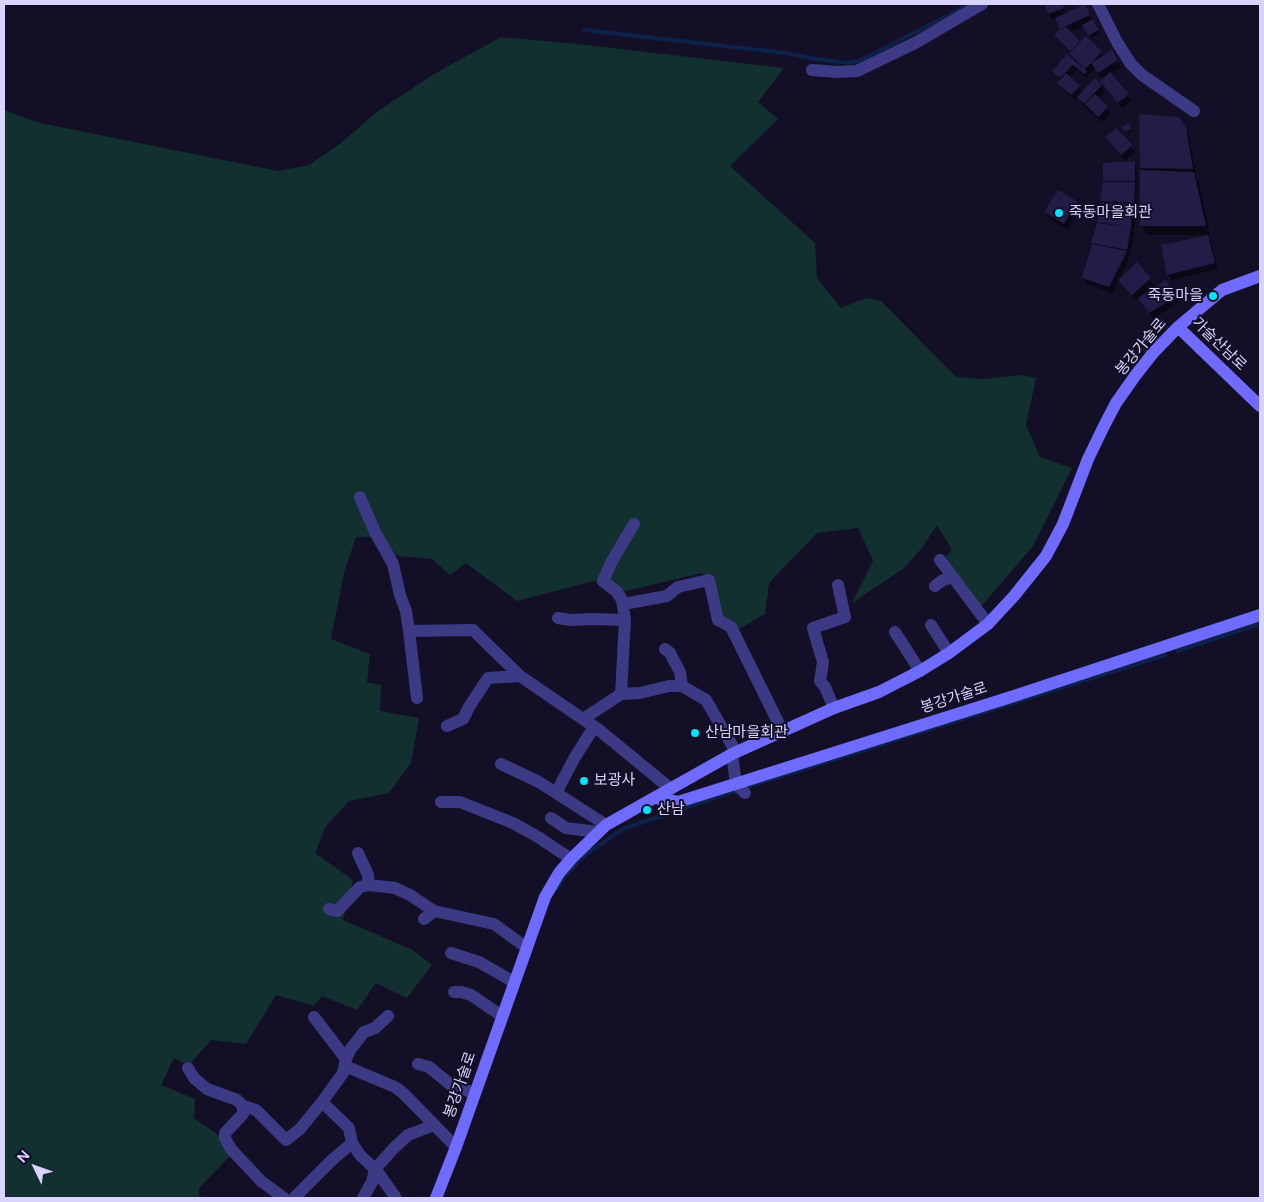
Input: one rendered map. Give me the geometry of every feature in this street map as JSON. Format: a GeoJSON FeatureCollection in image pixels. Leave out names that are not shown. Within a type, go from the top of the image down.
{"type":"FeatureCollection","features":[{"type":"Feature","properties":{"kind":"street"},"geometry":{"type":"LineString","coordinates":[[812,70],[857,71],[915,43],[982,4]]}},
{"type":"Feature","properties":{"kind":"street"},"geometry":{"type":"LineString","coordinates":[[1098,4],[1117,42],[1131,64],[1142,75],[1194,111]]}},
{"type":"Feature","properties":{"kind":"street","name":"봉강가술로"},"geometry":{"type":"LineString","coordinates":[[436,1198],[545,897],[559,873],[571,859],[602,829],[734,753],[834,708],[879,692],[920,671],[988,624],[1014,596],[1046,556],[1063,524],[1088,458],[1116,403],[1147,360],[1178,327],[1222,290],[1260,276]]}},
{"type":"Feature","properties":{"kind":"street","name":"가술산남로"},"geometry":{"type":"LineString","coordinates":[[1178,327],[1260,406]]}},
{"type":"Feature","properties":{"kind":"street"},"geometry":{"type":"LineString","coordinates":[[360,498],[375,532],[393,564],[400,595],[406,610],[417,698]]}},
{"type":"Feature","properties":{"kind":"street"},"geometry":{"type":"LineString","coordinates":[[621,694],[625,620],[622,602],[617,592],[603,581],[612,561],[634,524]]}},
{"type":"Feature","properties":{"kind":"street"},"geometry":{"type":"LineString","coordinates":[[940,560],[988,624]]}},
{"type":"Feature","properties":{"kind":"street"},"geometry":{"type":"LineString","coordinates":[[935,586],[943,580],[954,577]]}},
{"type":"Feature","properties":{"kind":"street"},"geometry":{"type":"LineString","coordinates":[[622,602],[667,596],[678,587],[709,580],[718,620],[731,626],[782,730]]}},
{"type":"Feature","properties":{"kind":"street"},"geometry":{"type":"LineString","coordinates":[[834,708],[820,680],[823,662],[813,628],[844,617],[838,585]]}},
{"type":"Feature","properties":{"kind":"street","name":"봉강가술로"},"geometry":{"type":"LineString","coordinates":[[656,798],[678,802],[740,788],[1260,615]]}},
{"type":"Feature","properties":{"kind":"street"},"geometry":{"type":"LineString","coordinates":[[558,618],[570,620],[625,620]]}},
{"type":"Feature","properties":{"kind":"street"},"geometry":{"type":"LineString","coordinates":[[931,625],[948,653]]}},
{"type":"Feature","properties":{"kind":"street"},"geometry":{"type":"LineString","coordinates":[[409,631],[473,630],[520,676],[594,727],[671,789]]}},
{"type":"Feature","properties":{"kind":"street"},"geometry":{"type":"LineString","coordinates":[[895,632],[920,671]]}},
{"type":"Feature","properties":{"kind":"street"},"geometry":{"type":"LineString","coordinates":[[665,649],[670,653],[680,672],[682,686]]}},
{"type":"Feature","properties":{"kind":"street"},"geometry":{"type":"LineString","coordinates":[[447,726],[463,719],[488,678],[520,676]]}},
{"type":"Feature","properties":{"kind":"street"},"geometry":{"type":"LineString","coordinates":[[583,719],[621,694],[640,693],[669,686],[682,686],[706,700],[734,753],[740,788]]}},
{"type":"Feature","properties":{"kind":"street"},"geometry":{"type":"LineString","coordinates":[[556,793],[594,727]]}},
{"type":"Feature","properties":{"kind":"street"},"geometry":{"type":"LineString","coordinates":[[501,764],[539,782],[602,829]]}},
{"type":"Feature","properties":{"kind":"street"},"geometry":{"type":"LineString","coordinates":[[441,802],[460,802],[513,823],[571,859]]}},
{"type":"Feature","properties":{"kind":"street"},"geometry":{"type":"LineString","coordinates":[[551,818],[566,828],[602,829]]}},
{"type":"Feature","properties":{"kind":"street"},"geometry":{"type":"LineString","coordinates":[[358,853],[368,875],[369,885]]}},
{"type":"Feature","properties":{"kind":"street"},"geometry":{"type":"LineString","coordinates":[[329,909],[337,911],[360,887],[369,885],[395,888],[410,894],[429,915],[494,924],[527,948]]}},
{"type":"Feature","properties":{"kind":"street"},"geometry":{"type":"LineString","coordinates":[[451,953],[478,962],[514,982]]}},
{"type":"Feature","properties":{"kind":"street"},"geometry":{"type":"LineString","coordinates":[[454,992],[471,995],[502,1016]]}},
{"type":"Feature","properties":{"kind":"street"},"geometry":{"type":"LineString","coordinates":[[188,1068],[194,1078],[207,1089],[237,1100],[243,1106],[256,1110],[286,1140],[300,1129],[343,1073],[350,1050],[364,1032],[375,1028],[388,1016]]}},
{"type":"Feature","properties":{"kind":"street"},"geometry":{"type":"LineString","coordinates":[[314,1017],[345,1063],[395,1087],[403,1093],[456,1147]]}},
{"type":"Feature","properties":{"kind":"street"},"geometry":{"type":"LineString","coordinates":[[418,1064],[429,1067],[451,1085],[474,1093]]}},
{"type":"Feature","properties":{"kind":"street"},"geometry":{"type":"LineString","coordinates":[[322,1102],[349,1128],[352,1143],[375,1169],[396,1198]]}},
{"type":"Feature","properties":{"kind":"street"},"geometry":{"type":"LineString","coordinates":[[243,1106],[243,1114],[225,1133],[225,1138],[231,1149],[261,1181],[284,1198]]}},
{"type":"Feature","properties":{"kind":"street"},"geometry":{"type":"LineString","coordinates":[[363,1198],[372,1182],[375,1169],[408,1135],[434,1125]]}},
{"type":"Feature","properties":{"kind":"street"},"geometry":{"type":"LineString","coordinates":[[294,1198],[352,1143]]}},
{"type":"Feature","properties":{"kind":"green space"},"geometry":{"type":"Polygon","coordinates":[[[501,37],[784,68],[758,102],[778,119],[730,166],[815,243],[817,278],[841,308],[866,298],[881,301],[956,377],[982,379],[1023,375],[1036,378],[1026,425],[1040,457],[1072,468],[1033,546],[978,610],[939,564],[952,550],[937,525],[921,549],[903,569],[852,603],[873,561],[858,528],[817,533],[769,583],[765,614],[732,633],[702,573],[622,592],[594,581],[517,601],[466,563],[450,575],[432,559],[389,555],[375,537],[356,537],[344,573],[331,639],[370,654],[367,682],[381,685],[380,711],[419,718],[411,763],[389,793],[349,801],[326,826],[315,853],[353,880],[343,920],[413,950],[432,965],[407,998],[376,983],[357,1010],[322,996],[314,1006],[276,995],[246,1044],[211,1040],[189,1065],[174,1058],[161,1085],[195,1099],[194,1118],[217,1134],[232,1154],[199,1188],[199,1198],[4,1198],[4,110],[40,123],[278,171],[309,165],[340,144],[378,111],[434,74],[501,37]]]}},
{"type":"Feature","properties":{"kind":"building"},"geometry":{"type":"Polygon","coordinates":[[[1044,4],[1062,4],[1064,8],[1048,14],[1044,4]]]}},
{"type":"Feature","properties":{"kind":"building"},"geometry":{"type":"Polygon","coordinates":[[[1085,4],[1090,15],[1060,29],[1055,18],[1085,4]]]}},
{"type":"Feature","properties":{"kind":"building"},"geometry":{"type":"Polygon","coordinates":[[[1093,19],[1099,30],[1088,36],[1082,25],[1093,19]]]}},
{"type":"Feature","properties":{"kind":"building"},"geometry":{"type":"Polygon","coordinates":[[[1066,27],[1080,41],[1070,51],[1054,35],[1066,27]]]}},
{"type":"Feature","properties":{"kind":"building"},"geometry":{"type":"Polygon","coordinates":[[[1086,36],[1102,52],[1085,69],[1069,53],[1086,36]]]}},
{"type":"Feature","properties":{"kind":"building"},"geometry":{"type":"Polygon","coordinates":[[[1112,50],[1118,60],[1098,73],[1091,63],[1112,50]]]}},
{"type":"Feature","properties":{"kind":"building"},"geometry":{"type":"Polygon","coordinates":[[[1067,54],[1087,71],[1084,74],[1073,65],[1060,78],[1052,71],[1067,54]]]}},
{"type":"Feature","properties":{"kind":"building"},"geometry":{"type":"Polygon","coordinates":[[[1110,72],[1129,94],[1118,103],[1100,81],[1110,72]]]}},
{"type":"Feature","properties":{"kind":"building"},"geometry":{"type":"Polygon","coordinates":[[[1066,73],[1080,86],[1071,95],[1057,83],[1066,73]]]}},
{"type":"Feature","properties":{"kind":"building"},"geometry":{"type":"Polygon","coordinates":[[[1095,78],[1102,85],[1084,104],[1077,97],[1095,78]]]}},
{"type":"Feature","properties":{"kind":"building"},"geometry":{"type":"Polygon","coordinates":[[[1095,94],[1108,107],[1098,117],[1085,104],[1095,94]]]}},
{"type":"Feature","properties":{"kind":"building"},"geometry":{"type":"Polygon","coordinates":[[[1139,114],[1179,117],[1186,128],[1193,169],[1140,168],[1139,114]]]}},
{"type":"Feature","properties":{"kind":"building"},"geometry":{"type":"Polygon","coordinates":[[[1130,122],[1131,129],[1125,132],[1121,127],[1130,122]]]}},
{"type":"Feature","properties":{"kind":"building"},"geometry":{"type":"Polygon","coordinates":[[[1116,128],[1133,145],[1121,155],[1105,137],[1116,128]]]}},
{"type":"Feature","properties":{"kind":"building"},"geometry":{"type":"Polygon","coordinates":[[[1135,161],[1135,181],[1103,181],[1103,163],[1135,161]]]}},
{"type":"Feature","properties":{"kind":"building"},"geometry":{"type":"Polygon","coordinates":[[[1140,170],[1194,172],[1206,226],[1140,226],[1140,170]]]}},
{"type":"Feature","properties":{"kind":"building"},"geometry":{"type":"Polygon","coordinates":[[[1103,182],[1135,182],[1134,203],[1100,201],[1103,182]]]}},
{"type":"Feature","properties":{"kind":"building"},"geometry":{"type":"Polygon","coordinates":[[[1058,190],[1077,201],[1064,224],[1044,212],[1058,190]]]}},
{"type":"Feature","properties":{"kind":"building"},"geometry":{"type":"Polygon","coordinates":[[[1101,202],[1133,204],[1131,227],[1097,222],[1101,202]]]}},
{"type":"Feature","properties":{"kind":"building"},"geometry":{"type":"Polygon","coordinates":[[[1097,223],[1131,227],[1127,250],[1091,243],[1097,223]]]}},
{"type":"Feature","properties":{"kind":"building"},"geometry":{"type":"Polygon","coordinates":[[[1208,235],[1215,263],[1167,275],[1161,245],[1208,235]]]}},
{"type":"Feature","properties":{"kind":"building"},"geometry":{"type":"Polygon","coordinates":[[[1092,244],[1127,251],[1109,287],[1082,278],[1092,244]]]}},
{"type":"Feature","properties":{"kind":"building"},"geometry":{"type":"Polygon","coordinates":[[[1137,262],[1151,278],[1132,295],[1118,280],[1137,262]]]}},
{"type":"Feature","properties":{"kind":"building"},"geometry":{"type":"Polygon","coordinates":[[[1166,280],[1177,296],[1149,313],[1138,298],[1166,280]]]}},
{"type":"Feature","properties":{"kind":"waterway"},"geometry":{"type":"LineString","coordinates":[[584,30],[786,53],[849,63],[859,61],[970,4]]}},
{"type":"Feature","properties":{"kind":"waterway"},"geometry":{"type":"LineString","coordinates":[[1177,651],[1260,624]]}},
{"type":"Feature","properties":{"kind":"waterway"},"geometry":{"type":"LineString","coordinates":[[556,889],[565,876],[586,854],[623,829],[750,786],[1165,655]]}},
{"type":"Feature","properties":{"kind":"place","name":"죽동마을회관"},"geometry":{"type":"Point","coordinates":[1059,213]}},
{"type":"Feature","properties":{"kind":"place","name":"죽동마을"},"geometry":{"type":"Point","coordinates":[1213,296]}},
{"type":"Feature","properties":{"kind":"place","name":"산남마을회관"},"geometry":{"type":"Point","coordinates":[695,733]}},
{"type":"Feature","properties":{"kind":"place","name":"보광사"},"geometry":{"type":"Point","coordinates":[584,781]}},
{"type":"Feature","properties":{"kind":"place","name":"산남"},"geometry":{"type":"Point","coordinates":[647,810]}}]}
